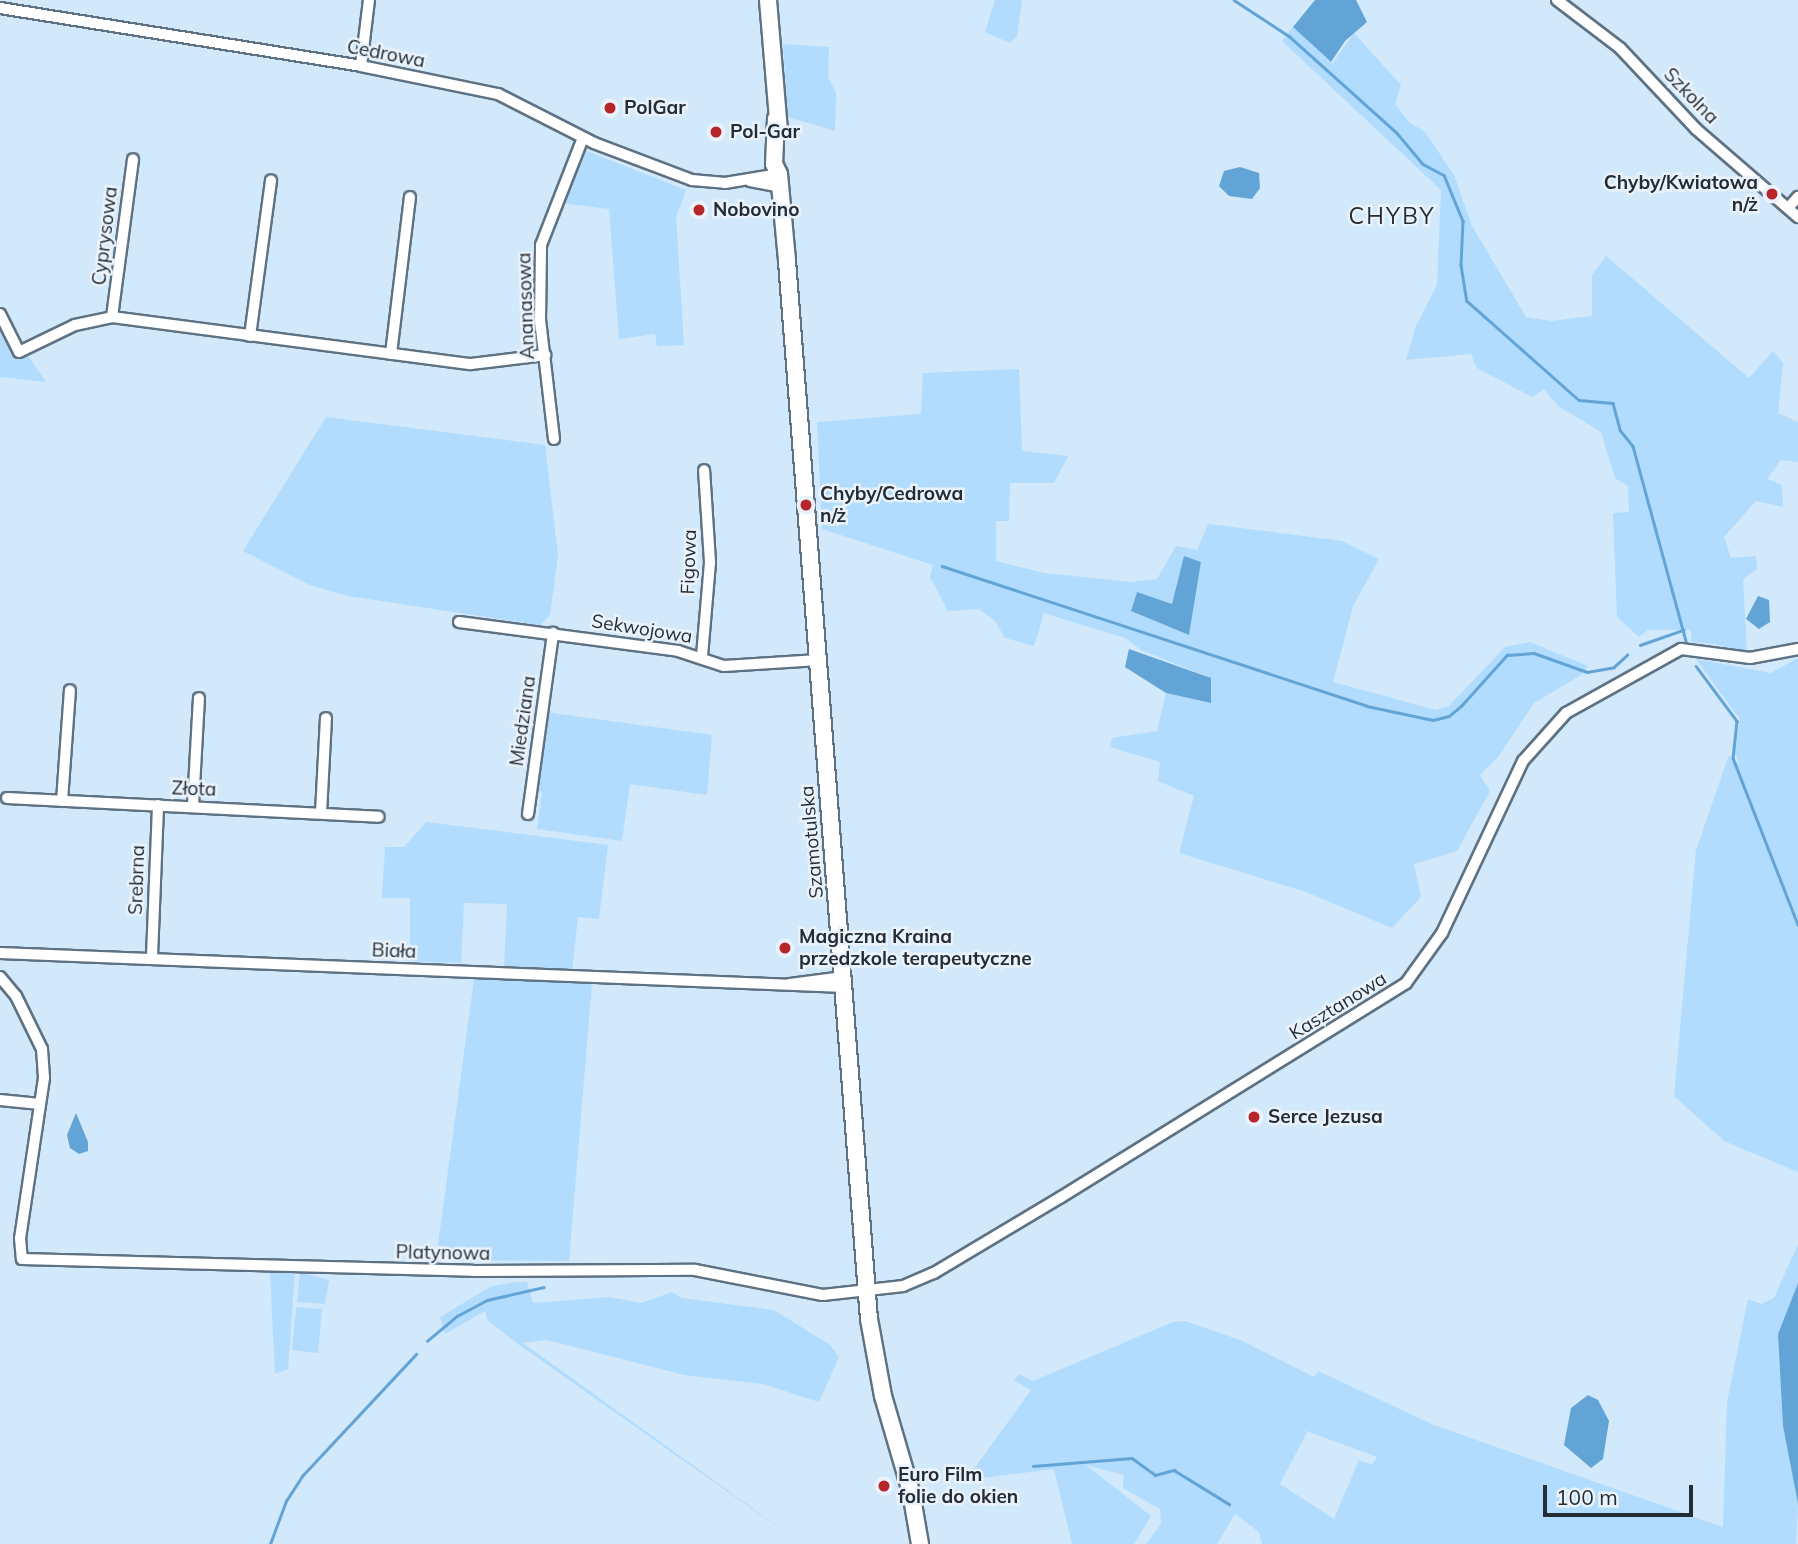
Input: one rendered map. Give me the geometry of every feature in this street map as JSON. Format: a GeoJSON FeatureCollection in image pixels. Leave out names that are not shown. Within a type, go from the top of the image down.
{"type":"FeatureCollection","features":[{"type":"Feature","properties":{"kind":"street"},"geometry":{"type":"LineString","coordinates":[[361,66],[369,0]]}},
{"type":"Feature","properties":{"kind":"street","name":"Szamotulska"},"geometry":{"type":"LineString","coordinates":[[768,0],[776,119],[773,144],[780,181],[867,1292],[883,1395],[911,1492],[920,1544]]}},
{"type":"Feature","properties":{"kind":"street","name":"Szkolna"},"geometry":{"type":"LineString","coordinates":[[1557,0],[1620,48],[1696,129],[1798,217]]}},
{"type":"Feature","properties":{"kind":"street","name":"Cedrowa"},"geometry":{"type":"LineString","coordinates":[[0,8],[361,66],[498,94],[583,138],[690,179],[780,181]]}},
{"type":"Feature","properties":{"kind":"street","name":"Ananasowa"},"geometry":{"type":"LineString","coordinates":[[554,439],[540,313],[542,238],[583,138]]}},
{"type":"Feature","properties":{"kind":"street","name":"Cyprysowa"},"geometry":{"type":"LineString","coordinates":[[112,317],[133,159]]}},
{"type":"Feature","properties":{"kind":"street"},"geometry":{"type":"LineString","coordinates":[[250,336],[271,180]]}},
{"type":"Feature","properties":{"kind":"street"},"geometry":{"type":"LineString","coordinates":[[391,354],[410,197]]}},
{"type":"Feature","properties":{"kind":"street"},"geometry":{"type":"LineString","coordinates":[[1788,208],[1798,197]]}},
{"type":"Feature","properties":{"kind":"street"},"geometry":{"type":"LineString","coordinates":[[0,314],[19,352],[75,325],[112,317],[471,363],[545,355]]}},
{"type":"Feature","properties":{"kind":"street","name":"Figowa"},"geometry":{"type":"LineString","coordinates":[[702,656],[710,562],[704,470]]}},
{"type":"Feature","properties":{"kind":"street","name":"Sekwojowa"},"geometry":{"type":"LineString","coordinates":[[459,622],[702,656],[740,667],[818,660]]}},
{"type":"Feature","properties":{"kind":"street","name":"Miedziana"},"geometry":{"type":"LineString","coordinates":[[528,814],[552,633]]}},
{"type":"Feature","properties":{"kind":"street","name":"Kasztanowa"},"geometry":{"type":"LineString","coordinates":[[867,1292],[902,1286],[934,1273],[1393,994],[1433,951],[1523,761],[1555,722],[1576,705],[1681,649],[1750,658],[1798,649]]}},
{"type":"Feature","properties":{"kind":"street"},"geometry":{"type":"LineString","coordinates":[[62,801],[71,690]]}},
{"type":"Feature","properties":{"kind":"street"},"geometry":{"type":"LineString","coordinates":[[193,805],[199,698]]}},
{"type":"Feature","properties":{"kind":"street"},"geometry":{"type":"LineString","coordinates":[[321,813],[326,718]]}},
{"type":"Feature","properties":{"kind":"street","name":"Złota"},"geometry":{"type":"LineString","coordinates":[[7,799],[193,805],[379,817]]}},
{"type":"Feature","properties":{"kind":"street","name":"Srebrna"},"geometry":{"type":"LineString","coordinates":[[152,956],[158,805]]}},
{"type":"Feature","properties":{"kind":"street","name":"Biała"},"geometry":{"type":"LineString","coordinates":[[0,953],[152,956],[787,985],[844,982]]}},
{"type":"Feature","properties":{"kind":"street"},"geometry":{"type":"LineString","coordinates":[[0,977],[16,996],[42,1049],[40,1104],[0,1100]]}},
{"type":"Feature","properties":{"kind":"street","name":"Platynowa"},"geometry":{"type":"LineString","coordinates":[[40,1104],[18,1255],[473,1271],[695,1270],[740,1275],[815,1294],[867,1292]]}},
{"type":"Feature","properties":{"kind":"shaded area"},"geometry":{"type":"Polygon","coordinates":[[[995,0],[1022,0],[1017,36],[1010,43],[985,32],[995,0]]]}},
{"type":"Feature","properties":{"kind":"shaded area"},"geometry":{"type":"Polygon","coordinates":[[[1315,0],[1356,0],[1367,22],[1345,41],[1331,62],[1293,27],[1315,0]]]}},
{"type":"Feature","properties":{"kind":"shaded area"},"geometry":{"type":"Polygon","coordinates":[[[1293,27],[1332,64],[1354,33],[1401,85],[1395,104],[1409,122],[1425,132],[1454,175],[1472,226],[1526,317],[1552,321],[1592,316],[1592,275],[1606,256],[1749,378],[1773,351],[1783,363],[1778,413],[1798,422],[1798,462],[1781,460],[1767,479],[1782,485],[1783,507],[1756,501],[1724,537],[1731,558],[1756,556],[1757,569],[1743,579],[1747,654],[1715,644],[1691,642],[1691,630],[1648,630],[1639,637],[1617,617],[1613,513],[1629,512],[1628,486],[1615,478],[1601,432],[1558,406],[1544,389],[1532,397],[1477,368],[1471,354],[1406,360],[1416,326],[1437,285],[1441,190],[1282,41],[1293,27]]]}},
{"type":"Feature","properties":{"kind":"shaded area"},"geometry":{"type":"Polygon","coordinates":[[[783,44],[829,47],[828,77],[836,93],[835,131],[788,117],[783,44]]]}},
{"type":"Feature","properties":{"kind":"shaded area"},"geometry":{"type":"Polygon","coordinates":[[[584,150],[686,190],[676,217],[684,345],[657,346],[655,334],[619,339],[609,209],[561,203],[584,150]]]}},
{"type":"Feature","properties":{"kind":"shaded area"},"geometry":{"type":"Polygon","coordinates":[[[1240,167],[1259,173],[1260,188],[1252,199],[1229,196],[1219,186],[1224,171],[1240,167]]]}},
{"type":"Feature","properties":{"kind":"shaded area"},"geometry":{"type":"Polygon","coordinates":[[[0,324],[27,354],[46,382],[0,377],[0,324]]]}},
{"type":"Feature","properties":{"kind":"shaded area"},"geometry":{"type":"Polygon","coordinates":[[[1019,369],[1022,451],[1068,456],[1054,483],[1010,483],[1009,521],[996,521],[996,561],[1044,573],[1131,582],[1157,579],[1176,546],[1197,550],[1208,524],[1342,541],[1379,559],[1353,606],[1333,682],[1436,710],[1449,706],[1505,647],[1530,642],[1588,666],[1581,675],[1534,703],[1498,757],[1480,775],[1490,791],[1457,851],[1414,864],[1421,897],[1392,928],[1306,892],[1179,853],[1194,796],[1158,781],[1160,762],[1110,747],[1112,738],[1157,731],[1166,693],[1210,703],[1211,678],[1141,650],[1125,638],[1044,613],[1034,646],[1005,638],[995,621],[979,609],[948,611],[930,577],[933,565],[822,529],[817,422],[921,414],[923,373],[1019,369]],[[1184,556],[1172,604],[1137,592],[1131,611],[1189,635],[1201,562],[1184,556]]]}},
{"type":"Feature","properties":{"kind":"shaded area"},"geometry":{"type":"Polygon","coordinates":[[[326,417],[545,445],[558,555],[550,615],[540,625],[348,596],[310,585],[243,551],[326,417]]]}},
{"type":"Feature","properties":{"kind":"shaded area"},"geometry":{"type":"Polygon","coordinates":[[[1184,556],[1201,562],[1189,635],[1131,611],[1137,592],[1172,604],[1184,556]]]}},
{"type":"Feature","properties":{"kind":"shaded area"},"geometry":{"type":"Polygon","coordinates":[[[1758,596],[1769,600],[1770,622],[1759,629],[1746,619],[1758,596]]]}},
{"type":"Feature","properties":{"kind":"shaded area"},"geometry":{"type":"Polygon","coordinates":[[[1129,649],[1211,678],[1211,703],[1166,693],[1125,667],[1129,649]]]}},
{"type":"Feature","properties":{"kind":"shaded area"},"geometry":{"type":"Polygon","coordinates":[[[1798,658],[1798,1172],[1724,1141],[1674,1096],[1696,850],[1729,755],[1740,765],[1735,753],[1740,719],[1696,659],[1771,673],[1798,658]]]}},
{"type":"Feature","properties":{"kind":"shaded area"},"geometry":{"type":"Polygon","coordinates":[[[545,712],[712,735],[707,795],[630,784],[622,841],[537,829],[542,792],[536,789],[545,712]]]}},
{"type":"Feature","properties":{"kind":"shaded area"},"geometry":{"type":"Polygon","coordinates":[[[426,822],[608,845],[599,919],[578,917],[572,971],[504,969],[507,904],[464,903],[461,963],[410,961],[410,898],[382,898],[385,847],[404,847],[426,822]]]}},
{"type":"Feature","properties":{"kind":"shaded area"},"geometry":{"type":"Polygon","coordinates":[[[474,979],[592,983],[569,1261],[436,1260],[474,979]]]}},
{"type":"Feature","properties":{"kind":"shaded area"},"geometry":{"type":"Polygon","coordinates":[[[76,1113],[88,1142],[88,1151],[79,1154],[70,1148],[67,1135],[76,1113]]]}},
{"type":"Feature","properties":{"kind":"shaded area"},"geometry":{"type":"Polygon","coordinates":[[[1798,1244],[1798,1283],[1778,1334],[1783,1426],[1798,1504],[1796,1544],[1262,1544],[1259,1532],[1235,1514],[1217,1544],[1146,1544],[1161,1524],[1160,1509],[1123,1488],[1124,1475],[1086,1465],[1151,1516],[1134,1544],[1072,1544],[1054,1469],[966,1480],[1031,1390],[1014,1380],[1019,1374],[1033,1381],[1173,1322],[1185,1321],[1240,1340],[1314,1377],[1318,1371],[1434,1425],[1723,1527],[1727,1402],[1748,1299],[1761,1304],[1774,1298],[1798,1244]],[[1301,1429],[1307,1432],[1280,1484],[1334,1519],[1359,1460],[1372,1465],[1377,1457],[1301,1429]]]}},
{"type":"Feature","properties":{"kind":"shaded area"},"geometry":{"type":"Polygon","coordinates":[[[270,1272],[295,1272],[288,1369],[275,1374],[270,1272]]]}},
{"type":"Feature","properties":{"kind":"shaded area"},"geometry":{"type":"Polygon","coordinates":[[[300,1272],[329,1280],[325,1304],[297,1302],[300,1272]]]}},
{"type":"Feature","properties":{"kind":"shaded area"},"geometry":{"type":"Polygon","coordinates":[[[527,1282],[533,1303],[609,1297],[642,1303],[672,1292],[681,1298],[774,1310],[830,1345],[839,1357],[819,1402],[763,1384],[684,1375],[547,1340],[523,1343],[802,1544],[518,1344],[487,1320],[485,1311],[445,1334],[440,1317],[492,1286],[527,1282]]]}},
{"type":"Feature","properties":{"kind":"shaded area"},"geometry":{"type":"Polygon","coordinates":[[[1798,1283],[1798,1504],[1783,1426],[1778,1334],[1798,1283]]]}},
{"type":"Feature","properties":{"kind":"shaded area"},"geometry":{"type":"Polygon","coordinates":[[[296,1307],[322,1309],[318,1353],[292,1350],[296,1307]]]}},
{"type":"Feature","properties":{"kind":"shaded area"},"geometry":{"type":"Polygon","coordinates":[[[1588,1395],[1598,1400],[1609,1421],[1603,1459],[1591,1468],[1564,1445],[1571,1408],[1588,1395]]]}},
{"type":"Feature","properties":{"kind":"waterway"},"geometry":{"type":"LineString","coordinates":[[1234,0],[1289,36],[1397,133],[1423,164],[1444,175],[1463,221],[1461,265],[1467,301],[1579,400],[1613,403],[1620,430],[1633,446],[1686,641]]}},
{"type":"Feature","properties":{"kind":"waterway"},"geometry":{"type":"LineString","coordinates":[[942,566],[1367,706],[1433,720],[1449,716],[1461,706],[1507,655],[1534,653],[1587,672],[1614,667],[1627,655]]}},
{"type":"Feature","properties":{"kind":"waterway"},"geometry":{"type":"LineString","coordinates":[[1640,645],[1683,630]]}},
{"type":"Feature","properties":{"kind":"waterway"},"geometry":{"type":"LineString","coordinates":[[1696,666],[1737,721],[1733,758],[1798,925]]}},
{"type":"Feature","properties":{"kind":"waterway"},"geometry":{"type":"LineString","coordinates":[[427,1341],[457,1316],[487,1300],[544,1287]]}},
{"type":"Feature","properties":{"kind":"waterway"},"geometry":{"type":"LineString","coordinates":[[270,1544],[286,1501],[302,1476],[416,1354]]}},
{"type":"Feature","properties":{"kind":"waterway"},"geometry":{"type":"LineString","coordinates":[[1033,1466],[1132,1458],[1155,1475],[1174,1470],[1229,1504]]}},
{"type":"Feature","properties":{"kind":"place","name":"PolGar"},"geometry":{"type":"Point","coordinates":[610,108]}},
{"type":"Feature","properties":{"kind":"place","name":"Pol-Gar"},"geometry":{"type":"Point","coordinates":[716,132]}},
{"type":"Feature","properties":{"kind":"place","name":"Chyby/Kwiatowa n/ż"},"geometry":{"type":"Point","coordinates":[1772,194]}},
{"type":"Feature","properties":{"kind":"place","name":"Nobovino"},"geometry":{"type":"Point","coordinates":[699,210]}},
{"type":"Feature","properties":{"kind":"place","name":"Chyby/Cedrowa n/ż"},"geometry":{"type":"Point","coordinates":[806,505]}},
{"type":"Feature","properties":{"kind":"place","name":"Magiczna Kraina przedzkole terapeutyczne"},"geometry":{"type":"Point","coordinates":[785,948]}},
{"type":"Feature","properties":{"kind":"place","name":"Serce Jezusa"},"geometry":{"type":"Point","coordinates":[1254,1117]}},
{"type":"Feature","properties":{"kind":"place","name":"Euro Film folie do okien"},"geometry":{"type":"Point","coordinates":[884,1486]}},
{"type":"Feature","properties":{"kind":"district","name":"CHYBY"},"geometry":{"type":"Point","coordinates":[1392,216]}}]}
